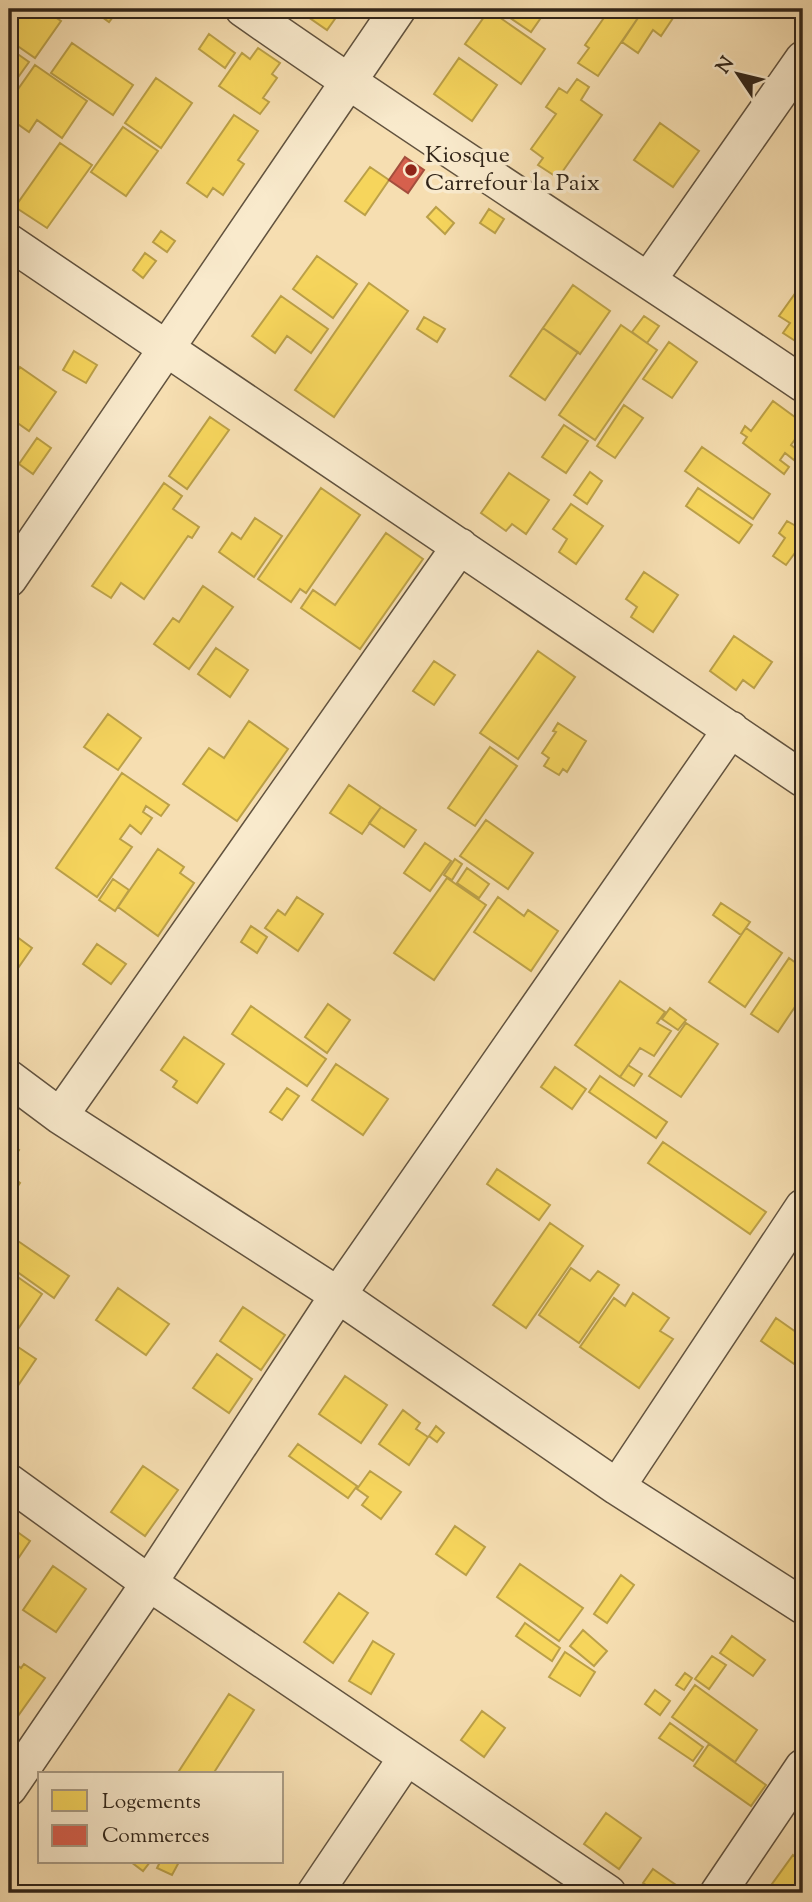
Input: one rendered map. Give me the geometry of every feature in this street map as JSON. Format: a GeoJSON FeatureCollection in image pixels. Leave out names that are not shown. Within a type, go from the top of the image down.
{"type":"FeatureCollection","features":[{"type":"Feature","properties":{"kind":"street"},"geometry":{"type":"LineString","coordinates":[[243,9],[348,82],[649,279],[803,384]]}},
{"type":"Feature","properties":{"kind":"street"},"geometry":{"type":"LineString","coordinates":[[9,579],[398,9]]}},
{"type":"Feature","properties":{"kind":"street"},"geometry":{"type":"LineString","coordinates":[[649,279],[803,59]]}},
{"type":"Feature","properties":{"kind":"street"},"geometry":{"type":"LineString","coordinates":[[9,242],[803,779]]}},
{"type":"Feature","properties":{"kind":"street"},"geometry":{"type":"LineString","coordinates":[[61,1116],[460,546]]}},
{"type":"Feature","properties":{"kind":"street"},"geometry":{"type":"LineString","coordinates":[[9,1788],[149,1583],[338,1295],[732,729]]}},
{"type":"Feature","properties":{"kind":"street"},"geometry":{"type":"LineString","coordinates":[[9,1079],[61,1116],[338,1295],[617,1487],[803,1606]]}},
{"type":"Feature","properties":{"kind":"street"},"geometry":{"type":"LineString","coordinates":[[617,1487],[803,1207]]}},
{"type":"Feature","properties":{"kind":"street"},"geometry":{"type":"LineString","coordinates":[[9,1482],[149,1583],[608,1893]]}},
{"type":"Feature","properties":{"kind":"street"},"geometry":{"type":"LineString","coordinates":[[315,1893],[406,1758]]}},
{"type":"Feature","properties":{"kind":"street"},"geometry":{"type":"LineString","coordinates":[[718,1893],[803,1767]]}},
{"type":"Feature","properties":{"kind":"building: Logements"},"geometry":{"type":"Polygon","coordinates":[[[9,9],[43,9],[61,21],[35,58],[9,40],[9,9]]]}},
{"type":"Feature","properties":{"kind":"building: Logements"},"geometry":{"type":"Polygon","coordinates":[[[91,9],[119,9],[109,22],[91,9]]]}},
{"type":"Feature","properties":{"kind":"building: Logements"},"geometry":{"type":"Polygon","coordinates":[[[299,9],[342,9],[327,30],[299,9]]]}},
{"type":"Feature","properties":{"kind":"building: Logements"},"geometry":{"type":"Polygon","coordinates":[[[497,9],[547,9],[531,32],[497,9]]]}},
{"type":"Feature","properties":{"kind":"building: Logements"},"geometry":{"type":"Polygon","coordinates":[[[615,9],[644,9],[598,76],[578,63],[589,48],[585,45],[608,12],[612,14],[615,9]]]}},
{"type":"Feature","properties":{"kind":"building: Logements"},"geometry":{"type":"Polygon","coordinates":[[[644,9],[679,9],[661,36],[653,30],[638,53],[622,42],[644,9]]]}},
{"type":"Feature","properties":{"kind":"building: Logements"},"geometry":{"type":"Polygon","coordinates":[[[685,9],[700,9],[695,16],[685,9]]]}},
{"type":"Feature","properties":{"kind":"building: Logements"},"geometry":{"type":"Polygon","coordinates":[[[489,10],[545,49],[521,84],[465,44],[489,10]]]}},
{"type":"Feature","properties":{"kind":"building: Logements"},"geometry":{"type":"Polygon","coordinates":[[[209,34],[235,53],[225,68],[199,49],[209,34]]]}},
{"type":"Feature","properties":{"kind":"building: Logements"},"geometry":{"type":"Polygon","coordinates":[[[72,43],[133,85],[113,115],[51,73],[72,43]]]}},
{"type":"Feature","properties":{"kind":"building: Logements"},"geometry":{"type":"Polygon","coordinates":[[[9,48],[29,62],[9,90],[9,48]]]}},
{"type":"Feature","properties":{"kind":"building: Logements"},"geometry":{"type":"Polygon","coordinates":[[[258,48],[280,63],[272,74],[277,78],[263,98],[269,102],[260,114],[219,86],[242,53],[250,59],[258,48]]]}},
{"type":"Feature","properties":{"kind":"building: Logements"},"geometry":{"type":"Polygon","coordinates":[[[459,58],[497,85],[472,121],[434,94],[459,58]]]}},
{"type":"Feature","properties":{"kind":"building: Logements"},"geometry":{"type":"Polygon","coordinates":[[[35,65],[87,101],[62,138],[37,120],[29,132],[9,118],[9,102],[35,65]]]}},
{"type":"Feature","properties":{"kind":"building: Logements"},"geometry":{"type":"Polygon","coordinates":[[[156,78],[192,103],[161,148],[125,123],[156,78]]]}},
{"type":"Feature","properties":{"kind":"building: Logements"},"geometry":{"type":"Polygon","coordinates":[[[577,79],[589,87],[581,100],[602,115],[558,178],[538,165],[543,158],[531,149],[556,114],[546,107],[559,88],[567,93],[577,79]]]}},
{"type":"Feature","properties":{"kind":"building: Logements"},"geometry":{"type":"Polygon","coordinates":[[[234,115],[258,131],[238,160],[244,164],[223,195],[213,188],[207,197],[187,183],[234,115]]]}},
{"type":"Feature","properties":{"kind":"building: Logements"},"geometry":{"type":"Polygon","coordinates":[[[660,123],[699,151],[673,187],[634,160],[660,123]]]}},
{"type":"Feature","properties":{"kind":"building: Logements"},"geometry":{"type":"Polygon","coordinates":[[[123,127],[158,151],[126,196],[91,172],[123,127]]]}},
{"type":"Feature","properties":{"kind":"building: Logements"},"geometry":{"type":"Polygon","coordinates":[[[60,143],[92,165],[47,228],[15,207],[60,143]]]}},
{"type":"Feature","properties":{"kind":"building: Logements"},"geometry":{"type":"Polygon","coordinates":[[[370,167],[389,180],[365,215],[345,201],[370,167]]]}},
{"type":"Feature","properties":{"kind":"building: Logements"},"geometry":{"type":"Polygon","coordinates":[[[436,207],[454,223],[445,234],[427,217],[436,207]]]}},
{"type":"Feature","properties":{"kind":"building: Logements"},"geometry":{"type":"Polygon","coordinates":[[[489,209],[504,219],[495,233],[480,223],[489,209]]]}},
{"type":"Feature","properties":{"kind":"building: Logements"},"geometry":{"type":"Polygon","coordinates":[[[161,231],[175,241],[167,252],[153,242],[161,231]]]}},
{"type":"Feature","properties":{"kind":"building: Logements"},"geometry":{"type":"Polygon","coordinates":[[[145,253],[156,261],[143,278],[133,270],[145,253]]]}},
{"type":"Feature","properties":{"kind":"building: Logements"},"geometry":{"type":"Polygon","coordinates":[[[317,256],[357,284],[333,318],[293,289],[317,256]]]}},
{"type":"Feature","properties":{"kind":"building: Logements"},"geometry":{"type":"Polygon","coordinates":[[[369,283],[408,311],[334,417],[295,390],[369,283]]]}},
{"type":"Feature","properties":{"kind":"building: Logements"},"geometry":{"type":"Polygon","coordinates":[[[573,285],[610,311],[580,354],[543,328],[573,285]]]}},
{"type":"Feature","properties":{"kind":"building: Logements"},"geometry":{"type":"Polygon","coordinates":[[[799,288],[803,291],[803,346],[783,333],[790,323],[779,316],[799,288]]]}},
{"type":"Feature","properties":{"kind":"building: Logements"},"geometry":{"type":"Polygon","coordinates":[[[281,296],[328,329],[311,353],[287,336],[275,353],[252,336],[281,296]]]}},
{"type":"Feature","properties":{"kind":"building: Logements"},"geometry":{"type":"Polygon","coordinates":[[[644,316],[659,326],[647,343],[632,332],[644,316]]]}},
{"type":"Feature","properties":{"kind":"building: Logements"},"geometry":{"type":"Polygon","coordinates":[[[424,317],[445,329],[437,342],[417,329],[424,317]]]}},
{"type":"Feature","properties":{"kind":"building: Logements"},"geometry":{"type":"Polygon","coordinates":[[[621,325],[657,350],[595,440],[559,415],[621,325]]]}},
{"type":"Feature","properties":{"kind":"building: Logements"},"geometry":{"type":"Polygon","coordinates":[[[543,328],[578,352],[545,400],[510,376],[543,328]]]}},
{"type":"Feature","properties":{"kind":"building: Logements"},"geometry":{"type":"Polygon","coordinates":[[[669,342],[697,362],[672,398],[643,379],[669,342]]]}},
{"type":"Feature","properties":{"kind":"building: Logements"},"geometry":{"type":"Polygon","coordinates":[[[74,351],[97,365],[86,383],[63,370],[74,351]]]}},
{"type":"Feature","properties":{"kind":"building: Logements"},"geometry":{"type":"Polygon","coordinates":[[[20,367],[56,392],[29,431],[9,417],[9,384],[20,367]]]}},
{"type":"Feature","properties":{"kind":"building: Logements"},"geometry":{"type":"Polygon","coordinates":[[[773,401],[803,423],[803,432],[801,431],[791,445],[800,452],[794,460],[785,453],[780,460],[789,467],[784,474],[743,443],[747,437],[741,433],[745,426],[751,431],[773,401]]]}},
{"type":"Feature","properties":{"kind":"building: Logements"},"geometry":{"type":"Polygon","coordinates":[[[624,405],[643,418],[615,458],[597,446],[624,405]]]}},
{"type":"Feature","properties":{"kind":"building: Logements"},"geometry":{"type":"Polygon","coordinates":[[[210,417],[229,430],[187,489],[169,476],[210,417]]]}},
{"type":"Feature","properties":{"kind":"building: Logements"},"geometry":{"type":"Polygon","coordinates":[[[564,425],[588,441],[566,473],[542,457],[564,425]]]}},
{"type":"Feature","properties":{"kind":"building: Logements"},"geometry":{"type":"Polygon","coordinates":[[[37,438],[51,448],[33,474],[19,464],[37,438]]]}},
{"type":"Feature","properties":{"kind":"building: Logements"},"geometry":{"type":"Polygon","coordinates":[[[702,447],[770,494],[753,519],[685,471],[702,447]]]}},
{"type":"Feature","properties":{"kind":"building: Logements"},"geometry":{"type":"Polygon","coordinates":[[[590,472],[602,481],[587,504],[574,495],[590,472]]]}},
{"type":"Feature","properties":{"kind":"building: Logements"},"geometry":{"type":"Polygon","coordinates":[[[509,473],[549,500],[526,534],[512,524],[506,531],[481,513],[509,473]]]}},
{"type":"Feature","properties":{"kind":"building: Logements"},"geometry":{"type":"Polygon","coordinates":[[[164,483],[182,496],[173,509],[199,527],[192,538],[188,536],[144,599],[121,583],[111,598],[92,586],[164,483]]]}},
{"type":"Feature","properties":{"kind":"building: Logements"},"geometry":{"type":"Polygon","coordinates":[[[321,488],[360,515],[306,593],[300,589],[291,602],[258,579],[321,488]]]}},
{"type":"Feature","properties":{"kind":"building: Logements"},"geometry":{"type":"Polygon","coordinates":[[[698,488],[752,525],[739,543],[686,506],[698,488]]]}},
{"type":"Feature","properties":{"kind":"building: Logements"},"geometry":{"type":"Polygon","coordinates":[[[571,504],[603,526],[576,564],[559,552],[567,539],[553,529],[571,504]]]}},
{"type":"Feature","properties":{"kind":"building: Logements"},"geometry":{"type":"Polygon","coordinates":[[[255,518],[282,536],[254,577],[219,552],[232,533],[241,539],[255,518]]]}},
{"type":"Feature","properties":{"kind":"building: Logements"},"geometry":{"type":"Polygon","coordinates":[[[787,521],[803,530],[803,542],[786,565],[773,556],[785,538],[779,533],[787,521]]]}},
{"type":"Feature","properties":{"kind":"building: Logements"},"geometry":{"type":"Polygon","coordinates":[[[386,533],[423,559],[360,649],[301,608],[313,590],[335,605],[386,533]]]}},
{"type":"Feature","properties":{"kind":"building: Logements"},"geometry":{"type":"Polygon","coordinates":[[[644,572],[678,595],[653,632],[631,617],[637,607],[626,599],[644,572]]]}},
{"type":"Feature","properties":{"kind":"building: Logements"},"geometry":{"type":"Polygon","coordinates":[[[203,586],[233,607],[189,669],[154,644],[173,618],[179,622],[203,586]]]}},
{"type":"Feature","properties":{"kind":"building: Logements"},"geometry":{"type":"Polygon","coordinates":[[[734,636],[772,662],[754,688],[743,680],[736,690],[710,671],[734,636]]]}},
{"type":"Feature","properties":{"kind":"building: Logements"},"geometry":{"type":"Polygon","coordinates":[[[216,648],[248,670],[230,697],[198,674],[216,648]]]}},
{"type":"Feature","properties":{"kind":"building: Logements"},"geometry":{"type":"Polygon","coordinates":[[[538,651],[575,677],[518,759],[480,733],[538,651]]]}},
{"type":"Feature","properties":{"kind":"building: Logements"},"geometry":{"type":"Polygon","coordinates":[[[434,661],[455,675],[434,705],[413,691],[434,661]]]}},
{"type":"Feature","properties":{"kind":"building: Logements"},"geometry":{"type":"Polygon","coordinates":[[[108,714],[141,738],[118,770],[84,747],[108,714]]]}},
{"type":"Feature","properties":{"kind":"building: Logements"},"geometry":{"type":"Polygon","coordinates":[[[249,721],[288,749],[237,821],[183,784],[209,748],[224,758],[249,721]]]}},
{"type":"Feature","properties":{"kind":"building: Logements"},"geometry":{"type":"Polygon","coordinates":[[[558,723],[586,741],[567,772],[563,769],[559,775],[544,766],[549,758],[542,753],[556,732],[553,731],[558,723]]]}},
{"type":"Feature","properties":{"kind":"building: Logements"},"geometry":{"type":"Polygon","coordinates":[[[490,747],[517,766],[475,826],[448,808],[490,747]]]}},
{"type":"Feature","properties":{"kind":"building: Logements"},"geometry":{"type":"Polygon","coordinates":[[[122,773],[169,805],[161,816],[146,806],[143,812],[152,818],[141,834],[130,825],[120,839],[132,847],[97,897],[56,868],[122,773]]]}},
{"type":"Feature","properties":{"kind":"building: Logements"},"geometry":{"type":"Polygon","coordinates":[[[349,785],[381,807],[362,834],[330,813],[349,785]]]}},
{"type":"Feature","properties":{"kind":"building: Logements"},"geometry":{"type":"Polygon","coordinates":[[[381,807],[416,830],[404,847],[369,823],[381,807]]]}},
{"type":"Feature","properties":{"kind":"building: Logements"},"geometry":{"type":"Polygon","coordinates":[[[486,820],[533,853],[508,889],[460,856],[486,820]]]}},
{"type":"Feature","properties":{"kind":"building: Logements"},"geometry":{"type":"Polygon","coordinates":[[[425,843],[451,861],[430,891],[404,873],[425,843]]]}},
{"type":"Feature","properties":{"kind":"building: Logements"},"geometry":{"type":"Polygon","coordinates":[[[158,849],[184,867],[180,873],[194,883],[158,936],[118,907],[158,849]]]}},
{"type":"Feature","properties":{"kind":"building: Logements"},"geometry":{"type":"Polygon","coordinates":[[[455,859],[462,864],[452,880],[444,875],[455,859]]]}},
{"type":"Feature","properties":{"kind":"building: Logements"},"geometry":{"type":"Polygon","coordinates":[[[467,868],[489,884],[479,898],[457,883],[467,868]]]}},
{"type":"Feature","properties":{"kind":"building: Logements"},"geometry":{"type":"Polygon","coordinates":[[[447,878],[486,905],[434,980],[394,953],[447,878]]]}},
{"type":"Feature","properties":{"kind":"building: Logements"},"geometry":{"type":"Polygon","coordinates":[[[113,879],[129,890],[115,911],[99,900],[113,879]]]}},
{"type":"Feature","properties":{"kind":"building: Logements"},"geometry":{"type":"Polygon","coordinates":[[[297,897],[323,914],[298,951],[265,928],[278,910],[285,915],[297,897]]]}},
{"type":"Feature","properties":{"kind":"building: Logements"},"geometry":{"type":"Polygon","coordinates":[[[498,897],[524,916],[528,910],[558,931],[531,971],[474,932],[498,897]]]}},
{"type":"Feature","properties":{"kind":"building: Logements"},"geometry":{"type":"Polygon","coordinates":[[[721,903],[750,922],[741,935],[713,915],[721,903]]]}},
{"type":"Feature","properties":{"kind":"building: Logements"},"geometry":{"type":"Polygon","coordinates":[[[251,926],[267,937],[257,953],[241,942],[251,926]]]}},
{"type":"Feature","properties":{"kind":"building: Logements"},"geometry":{"type":"Polygon","coordinates":[[[746,928],[782,953],[745,1007],[709,982],[746,928]]]}},
{"type":"Feature","properties":{"kind":"building: Logements"},"geometry":{"type":"Polygon","coordinates":[[[9,931],[32,948],[9,981],[9,931]]]}},
{"type":"Feature","properties":{"kind":"building: Logements"},"geometry":{"type":"Polygon","coordinates":[[[97,944],[126,964],[111,984],[83,964],[97,944]]]}},
{"type":"Feature","properties":{"kind":"building: Logements"},"geometry":{"type":"Polygon","coordinates":[[[789,958],[803,968],[803,995],[778,1032],[751,1014],[789,958]]]}},
{"type":"Feature","properties":{"kind":"building: Logements"},"geometry":{"type":"Polygon","coordinates":[[[620,981],[665,1012],[657,1023],[671,1031],[654,1056],[640,1048],[620,1077],[575,1045],[620,981]]]}},
{"type":"Feature","properties":{"kind":"building: Logements"},"geometry":{"type":"Polygon","coordinates":[[[328,1004],[350,1020],[327,1053],[305,1037],[328,1004]]]}},
{"type":"Feature","properties":{"kind":"building: Logements"},"geometry":{"type":"Polygon","coordinates":[[[251,1006],[326,1059],[307,1086],[232,1034],[251,1006]]]}},
{"type":"Feature","properties":{"kind":"building: Logements"},"geometry":{"type":"Polygon","coordinates":[[[670,1008],[686,1020],[678,1030],[662,1019],[670,1008]]]}},
{"type":"Feature","properties":{"kind":"building: Logements"},"geometry":{"type":"Polygon","coordinates":[[[686,1023],[718,1044],[681,1097],[649,1076],[686,1023]]]}},
{"type":"Feature","properties":{"kind":"building: Logements"},"geometry":{"type":"Polygon","coordinates":[[[184,1037],[224,1064],[197,1103],[173,1087],[177,1081],[161,1070],[184,1037]]]}},
{"type":"Feature","properties":{"kind":"building: Logements"},"geometry":{"type":"Polygon","coordinates":[[[336,1064],[388,1099],[363,1135],[312,1100],[336,1064]]]}},
{"type":"Feature","properties":{"kind":"building: Logements"},"geometry":{"type":"Polygon","coordinates":[[[628,1065],[642,1074],[634,1086],[620,1077],[628,1065]]]}},
{"type":"Feature","properties":{"kind":"building: Logements"},"geometry":{"type":"Polygon","coordinates":[[[555,1067],[586,1089],[572,1109],[541,1087],[555,1067]]]}},
{"type":"Feature","properties":{"kind":"building: Logements"},"geometry":{"type":"Polygon","coordinates":[[[600,1076],[667,1122],[656,1138],[589,1092],[600,1076]]]}},
{"type":"Feature","properties":{"kind":"building: Logements"},"geometry":{"type":"Polygon","coordinates":[[[287,1088],[299,1096],[282,1120],[270,1112],[287,1088]]]}},
{"type":"Feature","properties":{"kind":"building: Logements"},"geometry":{"type":"Polygon","coordinates":[[[663,1142],[766,1212],[750,1234],[648,1163],[663,1142]]]}},
{"type":"Feature","properties":{"kind":"building: Logements"},"geometry":{"type":"Polygon","coordinates":[[[9,1143],[19,1150],[9,1165],[9,1143]]]}},
{"type":"Feature","properties":{"kind":"building: Logements"},"geometry":{"type":"Polygon","coordinates":[[[497,1169],[550,1205],[539,1220],[487,1184],[497,1169]]]}},
{"type":"Feature","properties":{"kind":"building: Logements"},"geometry":{"type":"Polygon","coordinates":[[[9,1174],[20,1183],[9,1199],[9,1174]]]}},
{"type":"Feature","properties":{"kind":"building: Logements"},"geometry":{"type":"Polygon","coordinates":[[[550,1223],[583,1246],[526,1328],[493,1305],[550,1223]]]}},
{"type":"Feature","properties":{"kind":"building: Logements"},"geometry":{"type":"Polygon","coordinates":[[[15,1239],[69,1276],[54,1298],[9,1266],[9,1249],[15,1239]]]}},
{"type":"Feature","properties":{"kind":"building: Logements"},"geometry":{"type":"Polygon","coordinates":[[[571,1268],[590,1281],[598,1271],[619,1285],[579,1343],[539,1315],[571,1268]]]}},
{"type":"Feature","properties":{"kind":"building: Logements"},"geometry":{"type":"Polygon","coordinates":[[[9,1271],[42,1294],[18,1329],[9,1323],[9,1271]]]}},
{"type":"Feature","properties":{"kind":"building: Logements"},"geometry":{"type":"Polygon","coordinates":[[[118,1288],[169,1324],[146,1355],[96,1320],[118,1288]]]}},
{"type":"Feature","properties":{"kind":"building: Logements"},"geometry":{"type":"Polygon","coordinates":[[[633,1293],[669,1318],[660,1331],[673,1339],[639,1388],[580,1347],[614,1298],[625,1306],[633,1293]]]}},
{"type":"Feature","properties":{"kind":"building: Logements"},"geometry":{"type":"Polygon","coordinates":[[[243,1307],[285,1335],[261,1370],[220,1341],[243,1307]]]}},
{"type":"Feature","properties":{"kind":"building: Logements"},"geometry":{"type":"Polygon","coordinates":[[[776,1318],[803,1337],[803,1370],[761,1341],[776,1318]]]}},
{"type":"Feature","properties":{"kind":"building: Logements"},"geometry":{"type":"Polygon","coordinates":[[[18,1347],[36,1359],[9,1399],[9,1361],[18,1347]]]}},
{"type":"Feature","properties":{"kind":"building: Logements"},"geometry":{"type":"Polygon","coordinates":[[[217,1354],[252,1379],[229,1413],[193,1388],[217,1354]]]}},
{"type":"Feature","properties":{"kind":"building: Logements"},"geometry":{"type":"Polygon","coordinates":[[[345,1376],[387,1405],[361,1443],[319,1414],[345,1376]]]}},
{"type":"Feature","properties":{"kind":"building: Logements"},"geometry":{"type":"Polygon","coordinates":[[[403,1410],[420,1423],[416,1429],[428,1437],[409,1465],[379,1444],[403,1410]]]}},
{"type":"Feature","properties":{"kind":"building: Logements"},"geometry":{"type":"Polygon","coordinates":[[[436,1426],[444,1433],[437,1442],[429,1436],[436,1426]]]}},
{"type":"Feature","properties":{"kind":"building: Logements"},"geometry":{"type":"Polygon","coordinates":[[[298,1444],[357,1486],[348,1498],[289,1456],[298,1444]]]}},
{"type":"Feature","properties":{"kind":"building: Logements"},"geometry":{"type":"Polygon","coordinates":[[[143,1466],[178,1490],[145,1536],[111,1512],[143,1466]]]}},
{"type":"Feature","properties":{"kind":"building: Logements"},"geometry":{"type":"Polygon","coordinates":[[[370,1471],[401,1492],[381,1519],[362,1505],[368,1497],[357,1489],[370,1471]]]}},
{"type":"Feature","properties":{"kind":"building: Logements"},"geometry":{"type":"Polygon","coordinates":[[[9,1526],[30,1541],[9,1572],[9,1526]]]}},
{"type":"Feature","properties":{"kind":"building: Logements"},"geometry":{"type":"Polygon","coordinates":[[[455,1526],[485,1547],[466,1575],[436,1554],[455,1526]]]}},
{"type":"Feature","properties":{"kind":"building: Logements"},"geometry":{"type":"Polygon","coordinates":[[[520,1564],[583,1608],[559,1641],[497,1597],[520,1564]]]}},
{"type":"Feature","properties":{"kind":"building: Logements"},"geometry":{"type":"Polygon","coordinates":[[[53,1566],[86,1589],[56,1632],[23,1610],[53,1566]]]}},
{"type":"Feature","properties":{"kind":"building: Logements"},"geometry":{"type":"Polygon","coordinates":[[[621,1575],[634,1585],[607,1623],[594,1614],[621,1575]]]}},
{"type":"Feature","properties":{"kind":"building: Logements"},"geometry":{"type":"Polygon","coordinates":[[[339,1593],[368,1613],[333,1663],[304,1642],[339,1593]]]}},
{"type":"Feature","properties":{"kind":"building: Logements"},"geometry":{"type":"Polygon","coordinates":[[[525,1623],[560,1648],[552,1661],[516,1636],[525,1623]]]}},
{"type":"Feature","properties":{"kind":"building: Logements"},"geometry":{"type":"Polygon","coordinates":[[[583,1630],[607,1651],[594,1666],[570,1646],[583,1630]]]}},
{"type":"Feature","properties":{"kind":"building: Logements"},"geometry":{"type":"Polygon","coordinates":[[[732,1636],[765,1660],[753,1676],[720,1653],[732,1636]]]}},
{"type":"Feature","properties":{"kind":"building: Logements"},"geometry":{"type":"Polygon","coordinates":[[[373,1641],[394,1654],[371,1694],[349,1681],[373,1641]]]}},
{"type":"Feature","properties":{"kind":"building: Logements"},"geometry":{"type":"Polygon","coordinates":[[[565,1652],[595,1672],[580,1696],[549,1677],[565,1652]]]}},
{"type":"Feature","properties":{"kind":"building: Logements"},"geometry":{"type":"Polygon","coordinates":[[[712,1656],[726,1665],[709,1689],[695,1679],[712,1656]]]}},
{"type":"Feature","properties":{"kind":"building: Logements"},"geometry":{"type":"Polygon","coordinates":[[[9,1659],[21,1668],[24,1664],[45,1678],[13,1723],[9,1720],[9,1659]]]}},
{"type":"Feature","properties":{"kind":"building: Logements"},"geometry":{"type":"Polygon","coordinates":[[[685,1673],[692,1678],[684,1690],[676,1685],[685,1673]]]}},
{"type":"Feature","properties":{"kind":"building: Logements"},"geometry":{"type":"Polygon","coordinates":[[[695,1685],[757,1730],[735,1762],[672,1717],[695,1685]]]}},
{"type":"Feature","properties":{"kind":"building: Logements"},"geometry":{"type":"Polygon","coordinates":[[[655,1690],[670,1701],[660,1715],[645,1704],[655,1690]]]}},
{"type":"Feature","properties":{"kind":"building: Logements"},"geometry":{"type":"Polygon","coordinates":[[[229,1694],[254,1710],[214,1772],[178,1772],[229,1694]]]}},
{"type":"Feature","properties":{"kind":"building: Logements"},"geometry":{"type":"Polygon","coordinates":[[[482,1711],[505,1728],[484,1757],[461,1740],[482,1711]]]}},
{"type":"Feature","properties":{"kind":"building: Logements"},"geometry":{"type":"Polygon","coordinates":[[[670,1723],[703,1747],[693,1761],[659,1738],[670,1723]]]}},
{"type":"Feature","properties":{"kind":"building: Logements"},"geometry":{"type":"Polygon","coordinates":[[[709,1744],[766,1785],[751,1806],[694,1766],[709,1744]]]}},
{"type":"Feature","properties":{"kind":"building: Logements"},"geometry":{"type":"Polygon","coordinates":[[[606,1813],[641,1838],[619,1869],[584,1844],[606,1813]]]}},
{"type":"Feature","properties":{"kind":"building: Logements"},"geometry":{"type":"Polygon","coordinates":[[[793,1855],[803,1862],[797,1872],[803,1876],[803,1893],[767,1891],[793,1855]]]}},
{"type":"Feature","properties":{"kind":"building: Logements"},"geometry":{"type":"Polygon","coordinates":[[[134,1864],[148,1864],[143,1871],[134,1864]]]}},
{"type":"Feature","properties":{"kind":"building: Logements"},"geometry":{"type":"Polygon","coordinates":[[[159,1864],[178,1864],[172,1875],[157,1868],[159,1864]]]}},
{"type":"Feature","properties":{"kind":"building: Logements"},"geometry":{"type":"Polygon","coordinates":[[[653,1869],[676,1885],[670,1893],[658,1893],[643,1883],[653,1869]]]}},
{"type":"Feature","properties":{"kind":"building: Commerces"},"geometry":{"type":"Polygon","coordinates":[[[405,157],[424,170],[408,193],[389,180],[405,157]]]}},
{"type":"Feature","properties":{"kind":"place","name":"Kiosque Carrefour la Paix"},"geometry":{"type":"Point","coordinates":[411,170]}}]}
